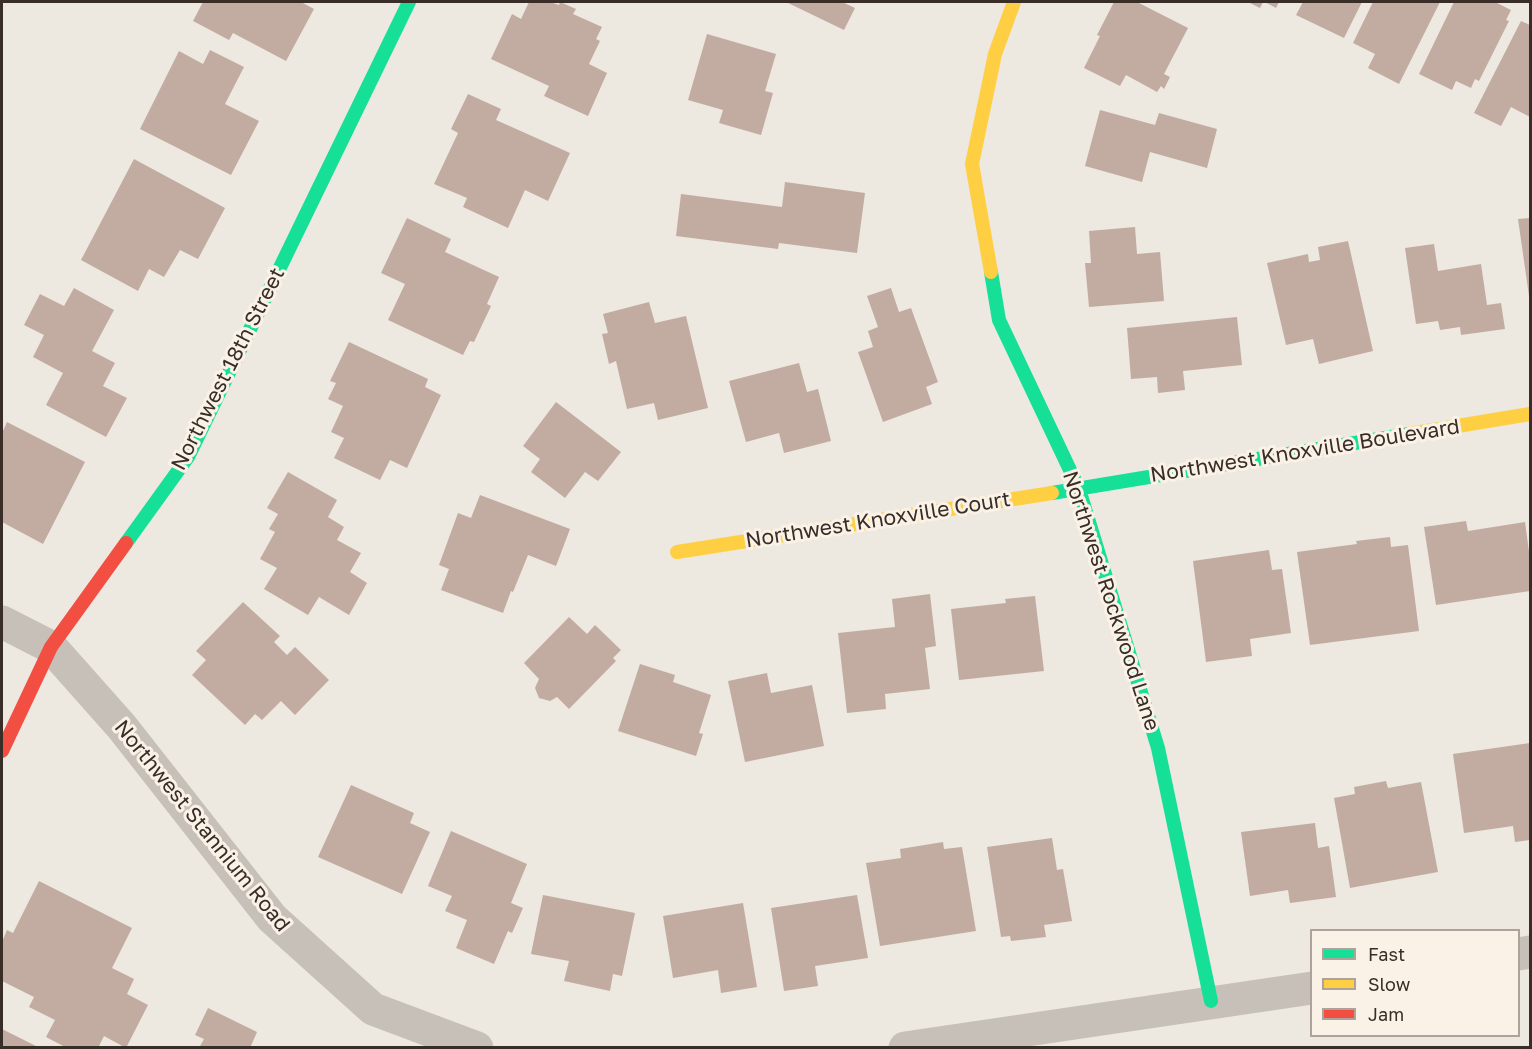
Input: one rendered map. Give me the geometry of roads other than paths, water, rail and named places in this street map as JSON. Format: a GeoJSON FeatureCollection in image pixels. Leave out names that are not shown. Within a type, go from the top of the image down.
{"type":"FeatureCollection","features":[{"type":"Feature","properties":{"kind":"street","name":"Northwest 18th Street"},"geometry":{"type":"LineString","coordinates":[[2,751],[51,647],[188,457],[409,2]]}},
{"type":"Feature","properties":{"kind":"street","name":"Northwest Rockwood Lane"},"geometry":{"type":"LineString","coordinates":[[1014,2],[995,54],[972,164],[999,320],[1079,489],[1158,748],[1211,1001]]}},
{"type":"Feature","properties":{"kind":"street","name":"Northwest Knoxville Boulevard"},"geometry":{"type":"LineString","coordinates":[[1079,489],[1530,414]]}},
{"type":"Feature","properties":{"kind":"street","name":"Northwest Knoxville Court"},"geometry":{"type":"LineString","coordinates":[[677,552],[1079,489]]}},
{"type":"Feature","properties":{"kind":"street","name":"Northwest Stannium Road"},"geometry":{"type":"LineString","coordinates":[[2,622],[51,647],[122,727],[272,918],[373,1009],[477,1047]]}},
{"type":"Feature","properties":{"kind":"street"},"geometry":{"type":"LineString","coordinates":[[905,1047],[1310,988]]}}]}
